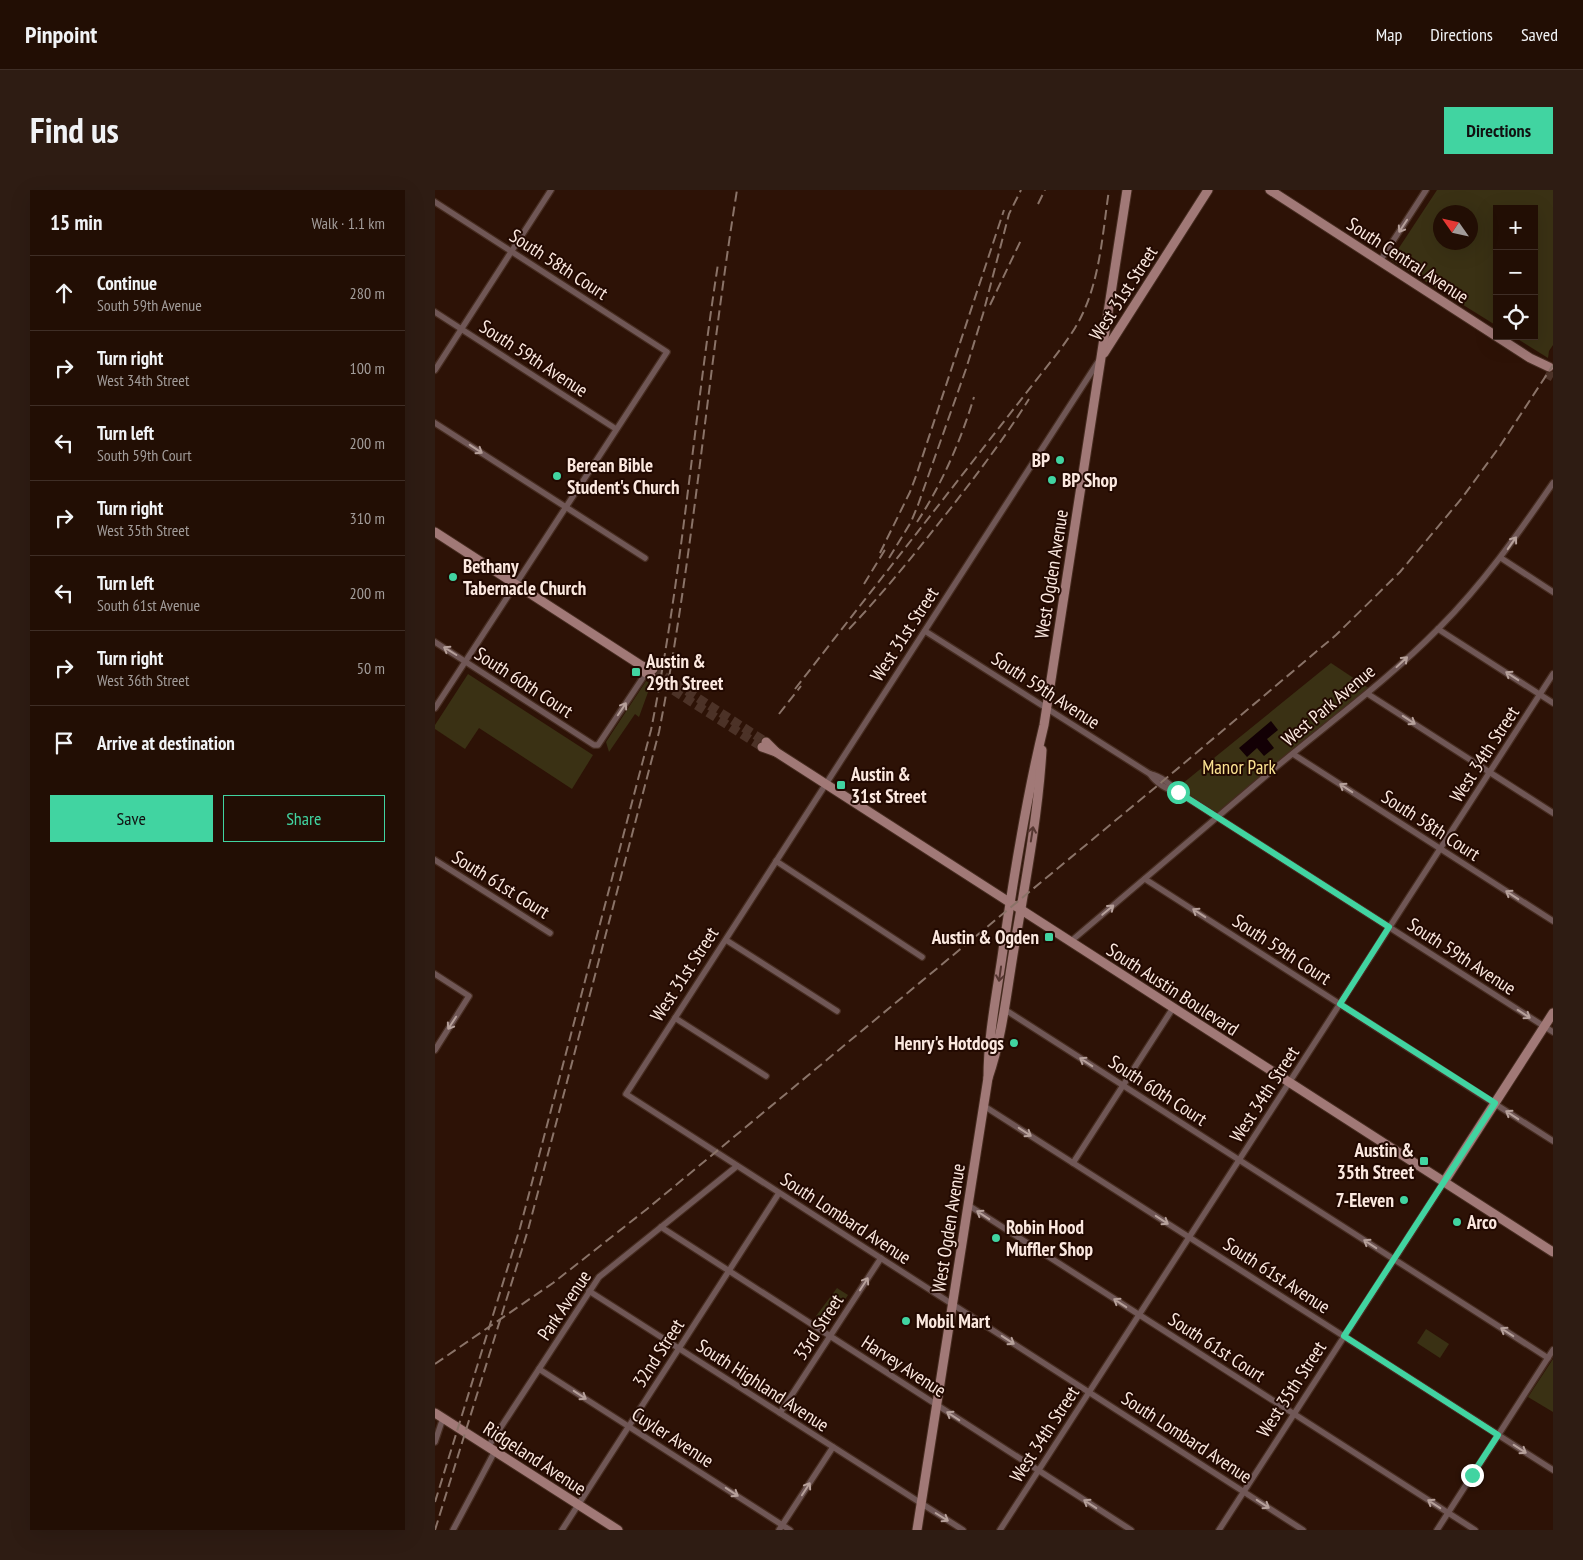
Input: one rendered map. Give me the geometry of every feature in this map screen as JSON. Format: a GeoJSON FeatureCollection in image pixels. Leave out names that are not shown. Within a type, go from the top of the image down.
{"type":"FeatureCollection","features":[{"type":"Feature","properties":{"kind":"main road","name":"West Ogden Avenue"},"geometry":{"type":"LineString","coordinates":[[917,1530],[984,1106],[988,1078],[988,1052],[1010,903],[1031,781],[1047,708],[1127,190]]}},
{"type":"Feature","properties":{"kind":"main road","name":"West 31st Street"},"geometry":{"type":"LineString","coordinates":[[1101,358],[1208,190]]}},
{"type":"Feature","properties":{"kind":"main road","name":"South Central Avenue"},"geometry":{"type":"LineString","coordinates":[[1269,190],[1547,370]]}},
{"type":"Feature","properties":{"kind":"main road"},"geometry":{"type":"LineString","coordinates":[[435,532],[648,671]]}},
{"type":"Feature","properties":{"kind":"main road","name":"West Ogden Avenue"},"geometry":{"type":"LineString","coordinates":[[988,1078],[996,1055],[1020,909],[1040,779],[1044,725]]}},
{"type":"Feature","properties":{"kind":"main road","name":"South Austin Boulevard"},"geometry":{"type":"LineString","coordinates":[[764,744],[1553,1252]]}},
{"type":"Feature","properties":{"kind":"main road","name":"West 35th Street"},"geometry":{"type":"LineString","coordinates":[[1444,1182],[1553,1013]]}},
{"type":"Feature","properties":{"kind":"main road","name":"Ridgeland Avenue"},"geometry":{"type":"LineString","coordinates":[[439,1415],[618,1530]]}},
{"type":"Feature","properties":{"kind":"street"},"geometry":{"type":"LineString","coordinates":[[435,370],[551,190]]}},
{"type":"Feature","properties":{"kind":"street"},"geometry":{"type":"LineString","coordinates":[[1380,262],[1426,190]]}},
{"type":"Feature","properties":{"kind":"street","name":"South 58th Court"},"geometry":{"type":"LineString","coordinates":[[435,202],[667,352],[616,429]]}},
{"type":"Feature","properties":{"kind":"street","name":"South 59th Avenue"},"geometry":{"type":"LineString","coordinates":[[435,312],[616,429]]}},
{"type":"Feature","properties":{"kind":"street","name":"West 31st Street"},"geometry":{"type":"LineString","coordinates":[[626,1094],[1101,358]]}},
{"type":"Feature","properties":{"kind":"street"},"geometry":{"type":"LineString","coordinates":[[435,422],[645,558]]}},
{"type":"Feature","properties":{"kind":"street"},"geometry":{"type":"LineString","coordinates":[[435,708],[616,429]]}},
{"type":"Feature","properties":{"kind":"street","name":"West Park Avenue"},"geometry":{"type":"LineString","coordinates":[[1070,942],[1293,754],[1368,694],[1438,629],[1501,558],[1553,483]]}},
{"type":"Feature","properties":{"kind":"street"},"geometry":{"type":"LineString","coordinates":[[1501,558],[1553,592]]}},
{"type":"Feature","properties":{"kind":"street"},"geometry":{"type":"LineString","coordinates":[[1438,629],[1553,703]]}},
{"type":"Feature","properties":{"kind":"street","name":"South 59th Avenue"},"geometry":{"type":"LineString","coordinates":[[925,631],[1150,774],[1153,780],[1170,790],[1178,792],[1553,1032]]}},
{"type":"Feature","properties":{"kind":"street","name":"South 60th Court"},"geometry":{"type":"LineString","coordinates":[[435,642],[591,744],[598,745],[648,671]]}},
{"type":"Feature","properties":{"kind":"street","name":"West 34th Street"},"geometry":{"type":"LineString","coordinates":[[1000,1530],[1553,674]]}},
{"type":"Feature","properties":{"kind":"street"},"geometry":{"type":"LineString","coordinates":[[1368,694],[1553,813]]}},
{"type":"Feature","properties":{"kind":"street","name":"South 58th Court"},"geometry":{"type":"LineString","coordinates":[[1293,754],[1553,921]]}},
{"type":"Feature","properties":{"kind":"street","name":"South 61st Court"},"geometry":{"type":"LineString","coordinates":[[435,860],[551,933]]}},
{"type":"Feature","properties":{"kind":"street"},"geometry":{"type":"LineString","coordinates":[[776,861],[922,957]]}},
{"type":"Feature","properties":{"kind":"street","name":"South 59th Court"},"geometry":{"type":"LineString","coordinates":[[1145,879],[1553,1141]]}},
{"type":"Feature","properties":{"kind":"street"},"geometry":{"type":"LineString","coordinates":[[726,940],[837,1011]]}},
{"type":"Feature","properties":{"kind":"street"},"geometry":{"type":"LineString","coordinates":[[435,974],[469,996],[435,1050]]}},
{"type":"Feature","properties":{"kind":"street"},"geometry":{"type":"LineString","coordinates":[[1073,1163],[1173,1008]]}},
{"type":"Feature","properties":{"kind":"street","name":"South 60th Court"},"geometry":{"type":"LineString","coordinates":[[1004,1009],[1548,1358]]}},
{"type":"Feature","properties":{"kind":"street"},"geometry":{"type":"LineString","coordinates":[[675,1018],[766,1076]]}},
{"type":"Feature","properties":{"kind":"street","name":"South Lombard Avenue"},"geometry":{"type":"LineString","coordinates":[[626,1094],[1303,1530]]}},
{"type":"Feature","properties":{"kind":"street","name":"South 61st Avenue"},"geometry":{"type":"LineString","coordinates":[[984,1106],[1553,1470]]}},
{"type":"Feature","properties":{"kind":"street","name":"Park Avenue"},"geometry":{"type":"LineString","coordinates":[[453,1530],[492,1449],[539,1369],[599,1277],[737,1166]]}},
{"type":"Feature","properties":{"kind":"street","name":"West 35th Street"},"geometry":{"type":"LineString","coordinates":[[1219,1530],[1444,1182]]}},
{"type":"Feature","properties":{"kind":"street","name":"32nd Street"},"geometry":{"type":"LineString","coordinates":[[563,1530],[779,1193]]}},
{"type":"Feature","properties":{"kind":"street","name":"South 61st Court"},"geometry":{"type":"LineString","coordinates":[[968,1205],[1475,1530]]}},
{"type":"Feature","properties":{"kind":"street","name":"Harvey Avenue"},"geometry":{"type":"LineString","coordinates":[[661,1227],[1131,1530]]}},
{"type":"Feature","properties":{"kind":"street","name":"33rd Street"},"geometry":{"type":"LineString","coordinates":[[780,1413],[881,1258]]}},
{"type":"Feature","properties":{"kind":"street","name":"South Highland Avenue"},"geometry":{"type":"LineString","coordinates":[[589,1292],[963,1530]]}},
{"type":"Feature","properties":{"kind":"street"},"geometry":{"type":"LineString","coordinates":[[1437,1530],[1553,1350]]}},
{"type":"Feature","properties":{"kind":"street","name":"Cuyler Avenue"},"geometry":{"type":"LineString","coordinates":[[539,1369],[629,1426],[781,1528],[790,1530]]}},
{"type":"Feature","properties":{"kind":"street"},"geometry":{"type":"LineString","coordinates":[[435,1442],[439,1415]]}},
{"type":"Feature","properties":{"kind":"street"},"geometry":{"type":"LineString","coordinates":[[781,1528],[833,1447]]}},
{"type":"Feature","properties":{"kind":"green space"},"geometry":{"type":"Polygon","coordinates":[[[1437,190],[1553,190],[1553,345],[1549,351],[1548,358],[1519,340],[1538,340],[1538,205],[1493,205],[1493,324],[1391,260],[1437,190]]]}},
{"type":"Feature","properties":{"kind":"green space","name":"Manor Park"},"geometry":{"type":"Polygon","coordinates":[[[1331,663],[1370,689],[1217,814],[1177,788],[1331,663]]]}},
{"type":"Feature","properties":{"kind":"green space"},"geometry":{"type":"Polygon","coordinates":[[[468,674],[593,755],[572,789],[479,728],[465,749],[435,729],[435,725],[468,674]]]}},
{"type":"Feature","properties":{"kind":"green space"},"geometry":{"type":"Polygon","coordinates":[[[646,681],[651,684],[639,717],[635,714],[609,752],[606,742],[646,681]]]}},
{"type":"Feature","properties":{"kind":"green space"},"geometry":{"type":"Polygon","coordinates":[[[837,1288],[848,1295],[829,1324],[816,1316],[837,1288]]]}},
{"type":"Feature","properties":{"kind":"green space"},"geometry":{"type":"Polygon","coordinates":[[[1426,1329],[1449,1344],[1440,1358],[1417,1343],[1426,1329]]]}},
{"type":"Feature","properties":{"kind":"green space"},"geometry":{"type":"Polygon","coordinates":[[[1553,1359],[1553,1412],[1528,1397],[1553,1359]]]}},
{"type":"Feature","properties":{"kind":"shaded area"},"geometry":{"type":"Polygon","coordinates":[[[1271,721],[1278,730],[1267,739],[1274,748],[1264,756],[1257,748],[1247,757],[1239,748],[1271,721]]]}},
{"type":"Feature","properties":{"kind":"tunnel"},"geometry":{"type":"LineString","coordinates":[[1546,373],[1553,377]]}},
{"type":"Feature","properties":{"kind":"tunnel"},"geometry":{"type":"LineString","coordinates":[[653,669],[766,742]]}},
{"type":"Feature","properties":{"kind":"tunnel"},"geometry":{"type":"LineString","coordinates":[[651,676],[762,747]]}},
{"type":"Feature","properties":{"kind":"railway"},"geometry":{"type":"LineString","coordinates":[[435,1530],[528,1230],[659,732],[682,597],[717,325],[737,190]]}},
{"type":"Feature","properties":{"kind":"railway"},"geometry":{"type":"LineString","coordinates":[[889,558],[911,522],[918,505],[966,369],[983,314],[1009,214],[1021,190]]}},
{"type":"Feature","properties":{"kind":"railway"},"geometry":{"type":"LineString","coordinates":[[1038,204],[1045,190]]}},
{"type":"Feature","properties":{"kind":"railway"},"geometry":{"type":"LineString","coordinates":[[795,689],[1075,328],[1090,296],[1095,278],[1109,190]]}},
{"type":"Feature","properties":{"kind":"railway"},"geometry":{"type":"LineString","coordinates":[[880,553],[916,476],[1004,210]]}},
{"type":"Feature","properties":{"kind":"railway"},"geometry":{"type":"LineString","coordinates":[[990,305],[1022,238]]}},
{"type":"Feature","properties":{"kind":"railway"},"geometry":{"type":"LineString","coordinates":[[435,1502],[520,1228],[651,730],[671,614],[718,264]]}},
{"type":"Feature","properties":{"kind":"railway"},"geometry":{"type":"LineString","coordinates":[[435,1364],[553,1283],[647,1209],[1336,635],[1400,572],[1462,498],[1500,446],[1553,365]]}},
{"type":"Feature","properties":{"kind":"railway"},"geometry":{"type":"LineString","coordinates":[[917,522],[935,492],[950,461],[974,397]]}},
{"type":"Feature","properties":{"kind":"railway"},"geometry":{"type":"LineString","coordinates":[[849,629],[890,583],[954,504],[1002,440],[1029,399]]}},
{"type":"Feature","properties":{"kind":"railway"},"geometry":{"type":"LineString","coordinates":[[864,584],[886,548]]}},
{"type":"Feature","properties":{"kind":"railway"},"geometry":{"type":"LineString","coordinates":[[779,714],[801,686]]}},
{"type":"Feature","properties":{"kind":"place","name":"BP"},"geometry":{"type":"Point","coordinates":[1060,460]}},
{"type":"Feature","properties":{"kind":"place","name":"Berean Bible Student's Church"},"geometry":{"type":"Point","coordinates":[557,476]}},
{"type":"Feature","properties":{"kind":"place","name":"BP Shop"},"geometry":{"type":"Point","coordinates":[1052,480]}},
{"type":"Feature","properties":{"kind":"place","name":"Bethany Tabernacle Church"},"geometry":{"type":"Point","coordinates":[453,577]}},
{"type":"Feature","properties":{"kind":"place","name":"Austin & 29th Street"},"geometry":{"type":"Point","coordinates":[636,672]}},
{"type":"Feature","properties":{"kind":"place","name":"Austin & 31st Street"},"geometry":{"type":"Point","coordinates":[841,785]}},
{"type":"Feature","properties":{"kind":"place","name":"Austin & Ogden"},"geometry":{"type":"Point","coordinates":[1049,937]}},
{"type":"Feature","properties":{"kind":"place","name":"Henry's Hotdogs"},"geometry":{"type":"Point","coordinates":[1014,1043]}},
{"type":"Feature","properties":{"kind":"place","name":"Austin & 35th Street"},"geometry":{"type":"Point","coordinates":[1424,1161]}},
{"type":"Feature","properties":{"kind":"place","name":"7-Eleven"},"geometry":{"type":"Point","coordinates":[1404,1200]}},
{"type":"Feature","properties":{"kind":"place","name":"Arco"},"geometry":{"type":"Point","coordinates":[1457,1222]}},
{"type":"Feature","properties":{"kind":"place","name":"Robin Hood Muffler Shop"},"geometry":{"type":"Point","coordinates":[996,1238]}},
{"type":"Feature","properties":{"kind":"place","name":"Mobil Mart"},"geometry":{"type":"Point","coordinates":[906,1321]}},
{"type":"Feature","properties":{"kind":"route"},"geometry":{"type":"LineString","coordinates":[[1178,792],[1389,927],[1340,1004],[1495,1103],[1344,1336],[1498,1435],[1472,1475]]}}]}
